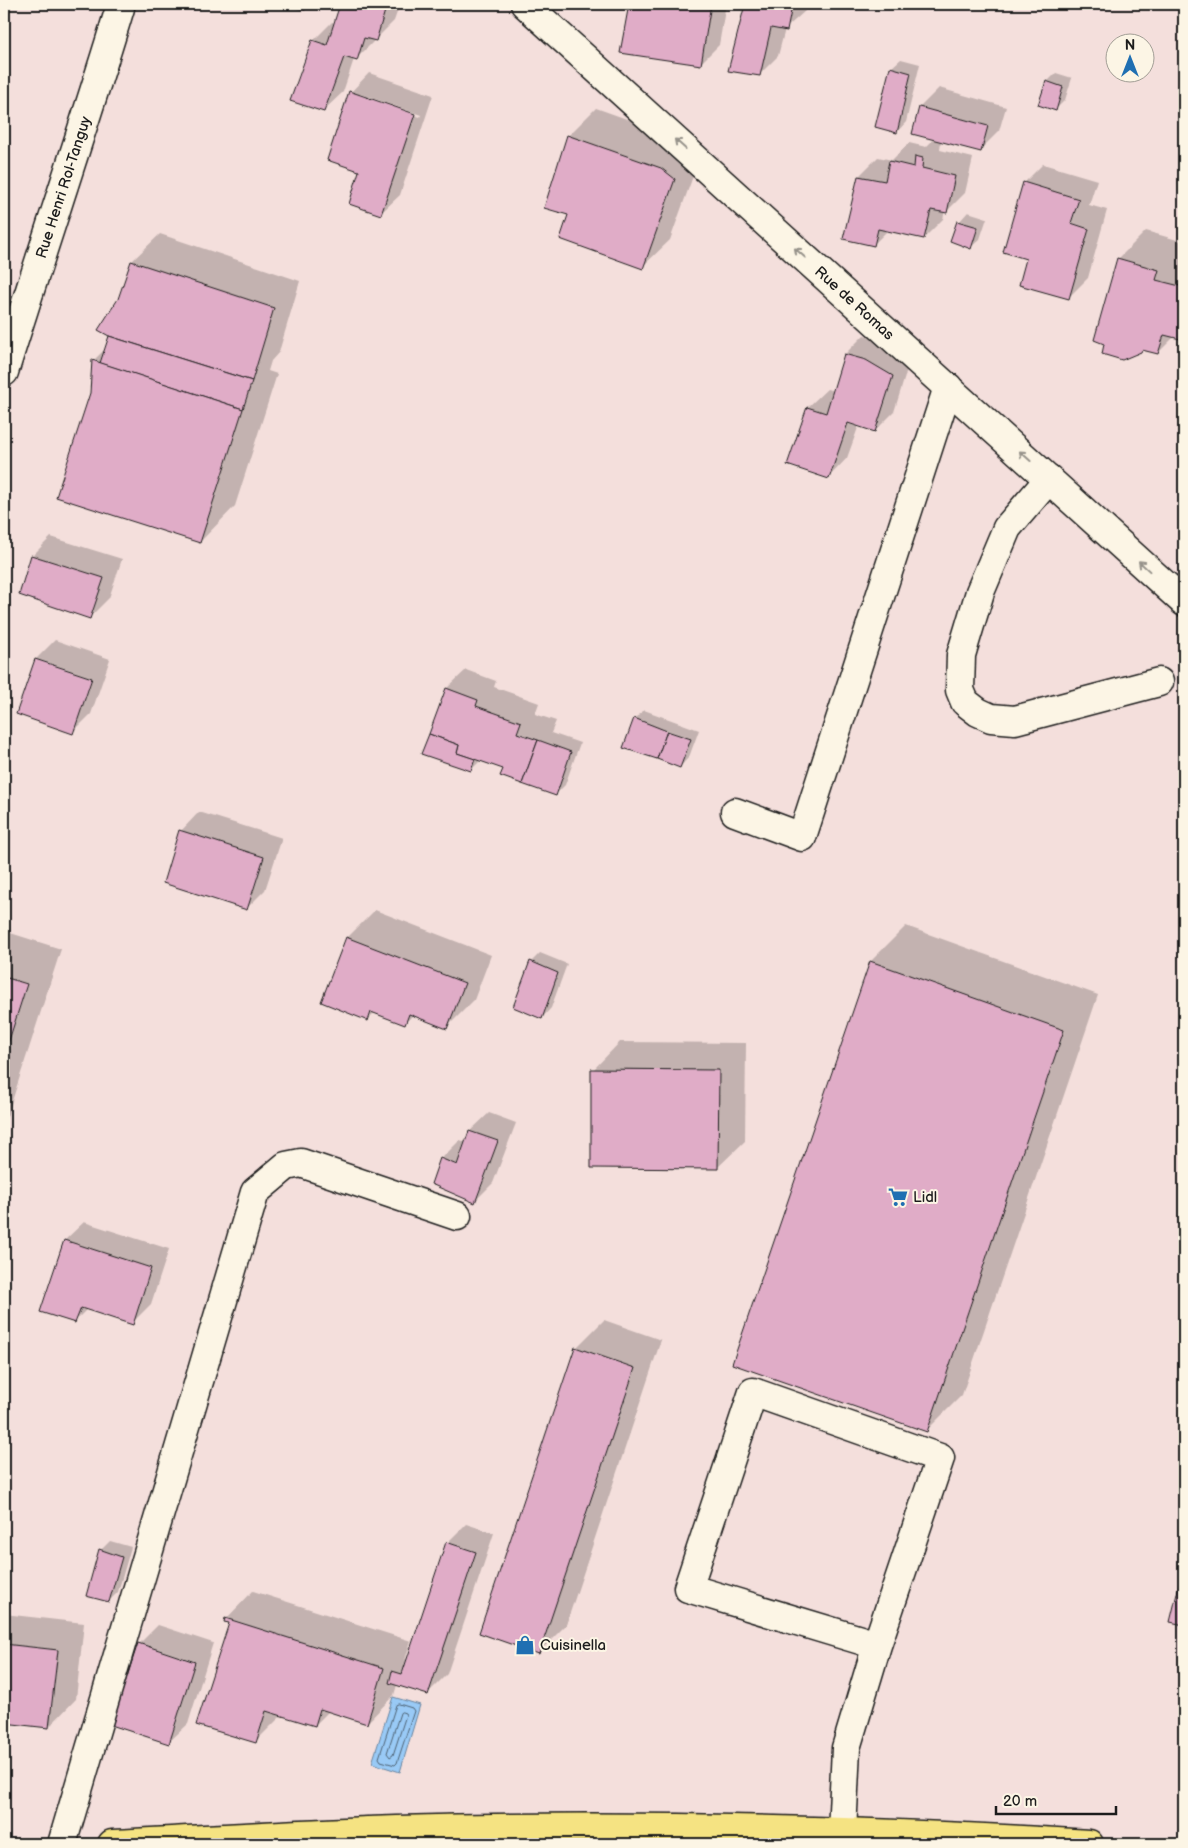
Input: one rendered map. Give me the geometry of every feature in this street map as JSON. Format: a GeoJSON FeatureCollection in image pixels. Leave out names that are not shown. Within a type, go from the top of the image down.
{"type":"FeatureCollection","features":[{"type":"Feature","properties":{"kind":"main road"},"geometry":{"type":"LineString","coordinates":[[112,1844],[396,1830],[639,1828],[842,1832],[1089,1844]]}},
{"type":"Feature","properties":{"kind":"street","name":"Rue Henri Rol-Tanguy"},"geometry":{"type":"LineString","coordinates":[[4,372],[48,231],[87,117],[120,4]]}},
{"type":"Feature","properties":{"kind":"street","name":"Rue de Romas"},"geometry":{"type":"LineString","coordinates":[[525,4],[1184,602]]}},
{"type":"Feature","properties":{"kind":"street"},"geometry":{"type":"LineString","coordinates":[[735,812],[802,837],[948,387]]}},
{"type":"Feature","properties":{"kind":"street"},"geometry":{"type":"LineString","coordinates":[[1049,478],[1007,528],[980,592],[961,655],[960,690],[965,702],[978,712],[991,718],[1015,720],[1159,682]]}},
{"type":"Feature","properties":{"kind":"street"},"geometry":{"type":"LineString","coordinates":[[62,1844],[255,1192],[286,1166],[301,1163],[457,1216]]}},
{"type":"Feature","properties":{"kind":"street"},"geometry":{"type":"LineString","coordinates":[[842,1832],[846,1748],[876,1645],[940,1458],[753,1392],[688,1588],[876,1645]]}},
{"type":"Feature","properties":{"kind":"water"},"geometry":{"type":"Polygon","coordinates":[[[393,1697],[420,1705],[400,1772],[372,1763],[393,1697]]]}},
{"type":"Feature","properties":{"kind":"building"},"geometry":{"type":"Polygon","coordinates":[[[283,4],[307,4],[305,10],[283,4]]]}},
{"type":"Feature","properties":{"kind":"building"},"geometry":{"type":"Polygon","coordinates":[[[340,4],[387,4],[376,41],[364,38],[357,61],[344,57],[324,112],[290,101],[312,40],[327,45],[340,4]]]}},
{"type":"Feature","properties":{"kind":"building"},"geometry":{"type":"Polygon","coordinates":[[[629,4],[711,4],[701,65],[620,53],[629,4]]]}},
{"type":"Feature","properties":{"kind":"building"},"geometry":{"type":"Polygon","coordinates":[[[745,4],[792,6],[787,31],[771,28],[760,76],[728,71],[745,4]]]}},
{"type":"Feature","properties":{"kind":"building"},"geometry":{"type":"Polygon","coordinates":[[[890,67],[911,73],[897,133],[875,127],[890,67]]]}},
{"type":"Feature","properties":{"kind":"building"},"geometry":{"type":"Polygon","coordinates":[[[1046,81],[1063,87],[1056,111],[1038,105],[1046,81]]]}},
{"type":"Feature","properties":{"kind":"building"},"geometry":{"type":"Polygon","coordinates":[[[349,91],[415,114],[381,215],[349,204],[359,171],[327,160],[349,91]]]}},
{"type":"Feature","properties":{"kind":"building"},"geometry":{"type":"Polygon","coordinates":[[[919,107],[988,126],[981,152],[912,134],[919,107]]]}},
{"type":"Feature","properties":{"kind":"building"},"geometry":{"type":"Polygon","coordinates":[[[567,135],[661,168],[675,179],[643,269],[560,239],[568,215],[544,208],[567,135]]]}},
{"type":"Feature","properties":{"kind":"building"},"geometry":{"type":"Polygon","coordinates":[[[915,156],[923,158],[922,168],[955,176],[947,213],[931,210],[924,239],[878,229],[874,246],[843,239],[858,176],[885,181],[889,161],[914,167],[915,156]]]}},
{"type":"Feature","properties":{"kind":"building"},"geometry":{"type":"Polygon","coordinates":[[[1023,182],[1079,199],[1071,223],[1089,229],[1069,299],[1019,285],[1026,259],[1003,252],[1023,182]]]}},
{"type":"Feature","properties":{"kind":"building"},"geometry":{"type":"Polygon","coordinates":[[[957,221],[978,227],[971,249],[950,241],[957,221]]]}},
{"type":"Feature","properties":{"kind":"building"},"geometry":{"type":"Polygon","coordinates":[[[1117,258],[1159,270],[1156,280],[1184,287],[1184,340],[1164,335],[1158,354],[1142,350],[1122,360],[1102,354],[1104,344],[1094,340],[1117,258]]]}},
{"type":"Feature","properties":{"kind":"building"},"geometry":{"type":"Polygon","coordinates":[[[131,261],[274,308],[252,381],[109,336],[98,330],[118,299],[131,261]]]}},
{"type":"Feature","properties":{"kind":"building"},"geometry":{"type":"Polygon","coordinates":[[[109,336],[252,381],[243,409],[100,363],[109,336]]]}},
{"type":"Feature","properties":{"kind":"building"},"geometry":{"type":"Polygon","coordinates":[[[844,354],[866,360],[893,376],[875,432],[848,423],[829,479],[787,465],[807,407],[826,413],[844,354]]]}},
{"type":"Feature","properties":{"kind":"building"},"geometry":{"type":"Polygon","coordinates":[[[92,360],[243,409],[200,543],[56,497],[90,393],[92,360]]]}},
{"type":"Feature","properties":{"kind":"building"},"geometry":{"type":"Polygon","coordinates":[[[31,555],[104,578],[90,619],[19,595],[31,555]]]}},
{"type":"Feature","properties":{"kind":"building"},"geometry":{"type":"Polygon","coordinates":[[[35,659],[92,678],[73,734],[16,714],[35,659]]]}},
{"type":"Feature","properties":{"kind":"building"},"geometry":{"type":"Polygon","coordinates":[[[446,688],[478,700],[476,706],[521,722],[517,733],[538,740],[522,784],[500,776],[503,769],[457,753],[459,745],[429,734],[446,688]]]}},
{"type":"Feature","properties":{"kind":"building"},"geometry":{"type":"Polygon","coordinates":[[[634,718],[667,731],[657,759],[623,748],[634,718]]]}},
{"type":"Feature","properties":{"kind":"building"},"geometry":{"type":"Polygon","coordinates":[[[667,731],[691,739],[680,768],[657,759],[667,731]]]}},
{"type":"Feature","properties":{"kind":"building"},"geometry":{"type":"Polygon","coordinates":[[[429,734],[459,745],[457,753],[475,759],[471,771],[421,754],[429,734]]]}},
{"type":"Feature","properties":{"kind":"building"},"geometry":{"type":"Polygon","coordinates":[[[538,740],[571,752],[556,796],[522,784],[538,740]]]}},
{"type":"Feature","properties":{"kind":"building"},"geometry":{"type":"Polygon","coordinates":[[[179,830],[264,857],[247,910],[163,883],[179,830]]]}},
{"type":"Feature","properties":{"kind":"building"},"geometry":{"type":"Polygon","coordinates":[[[346,937],[465,983],[447,1029],[409,1014],[405,1025],[371,1012],[368,1021],[321,1002],[346,937]]]}},
{"type":"Feature","properties":{"kind":"building"},"geometry":{"type":"Polygon","coordinates":[[[530,961],[558,973],[542,1019],[513,1007],[530,961]]]}},
{"type":"Feature","properties":{"kind":"building","name":"Lidl"},"geometry":{"type":"Polygon","coordinates":[[[870,961],[1064,1030],[927,1432],[732,1364],[870,961]]]}},
{"type":"Feature","properties":{"kind":"building"},"geometry":{"type":"Polygon","coordinates":[[[4,977],[27,984],[4,1056],[4,977]]]}},
{"type":"Feature","properties":{"kind":"building"},"geometry":{"type":"Polygon","coordinates":[[[591,1069],[719,1070],[718,1169],[591,1168],[591,1069]]]}},
{"type":"Feature","properties":{"kind":"building"},"geometry":{"type":"Polygon","coordinates":[[[469,1131],[498,1141],[475,1203],[431,1184],[440,1158],[457,1165],[469,1131]]]}},
{"type":"Feature","properties":{"kind":"building"},"geometry":{"type":"Polygon","coordinates":[[[64,1240],[151,1268],[133,1325],[81,1308],[75,1323],[40,1312],[64,1240]]]}},
{"type":"Feature","properties":{"kind":"building"},"geometry":{"type":"Polygon","coordinates":[[[575,1347],[635,1368],[539,1654],[479,1633],[575,1347]]]}},
{"type":"Feature","properties":{"kind":"building"},"geometry":{"type":"Polygon","coordinates":[[[446,1542],[476,1552],[428,1695],[389,1683],[392,1671],[402,1674],[446,1542]]]}},
{"type":"Feature","properties":{"kind":"building"},"geometry":{"type":"Polygon","coordinates":[[[99,1549],[122,1557],[109,1602],[86,1596],[99,1549]]]}},
{"type":"Feature","properties":{"kind":"building"},"geometry":{"type":"Polygon","coordinates":[[[1184,1565],[1184,1625],[1170,1622],[1184,1565]]]}},
{"type":"Feature","properties":{"kind":"building"},"geometry":{"type":"Polygon","coordinates":[[[225,1618],[384,1668],[367,1724],[320,1709],[315,1726],[266,1711],[256,1743],[196,1725],[229,1623],[224,1622],[225,1618]]]}},
{"type":"Feature","properties":{"kind":"building"},"geometry":{"type":"Polygon","coordinates":[[[138,1643],[195,1662],[169,1744],[111,1725],[138,1643]]]}},
{"type":"Feature","properties":{"kind":"building"},"geometry":{"type":"Polygon","coordinates":[[[4,1644],[58,1650],[49,1728],[4,1723],[4,1644]]]}},
{"type":"Feature","properties":{"kind":"place","name":"Lidl"},"geometry":{"type":"Point","coordinates":[898,1197]}},
{"type":"Feature","properties":{"kind":"place","name":"Cuisinella"},"geometry":{"type":"Point","coordinates":[525,1645]}}]}
